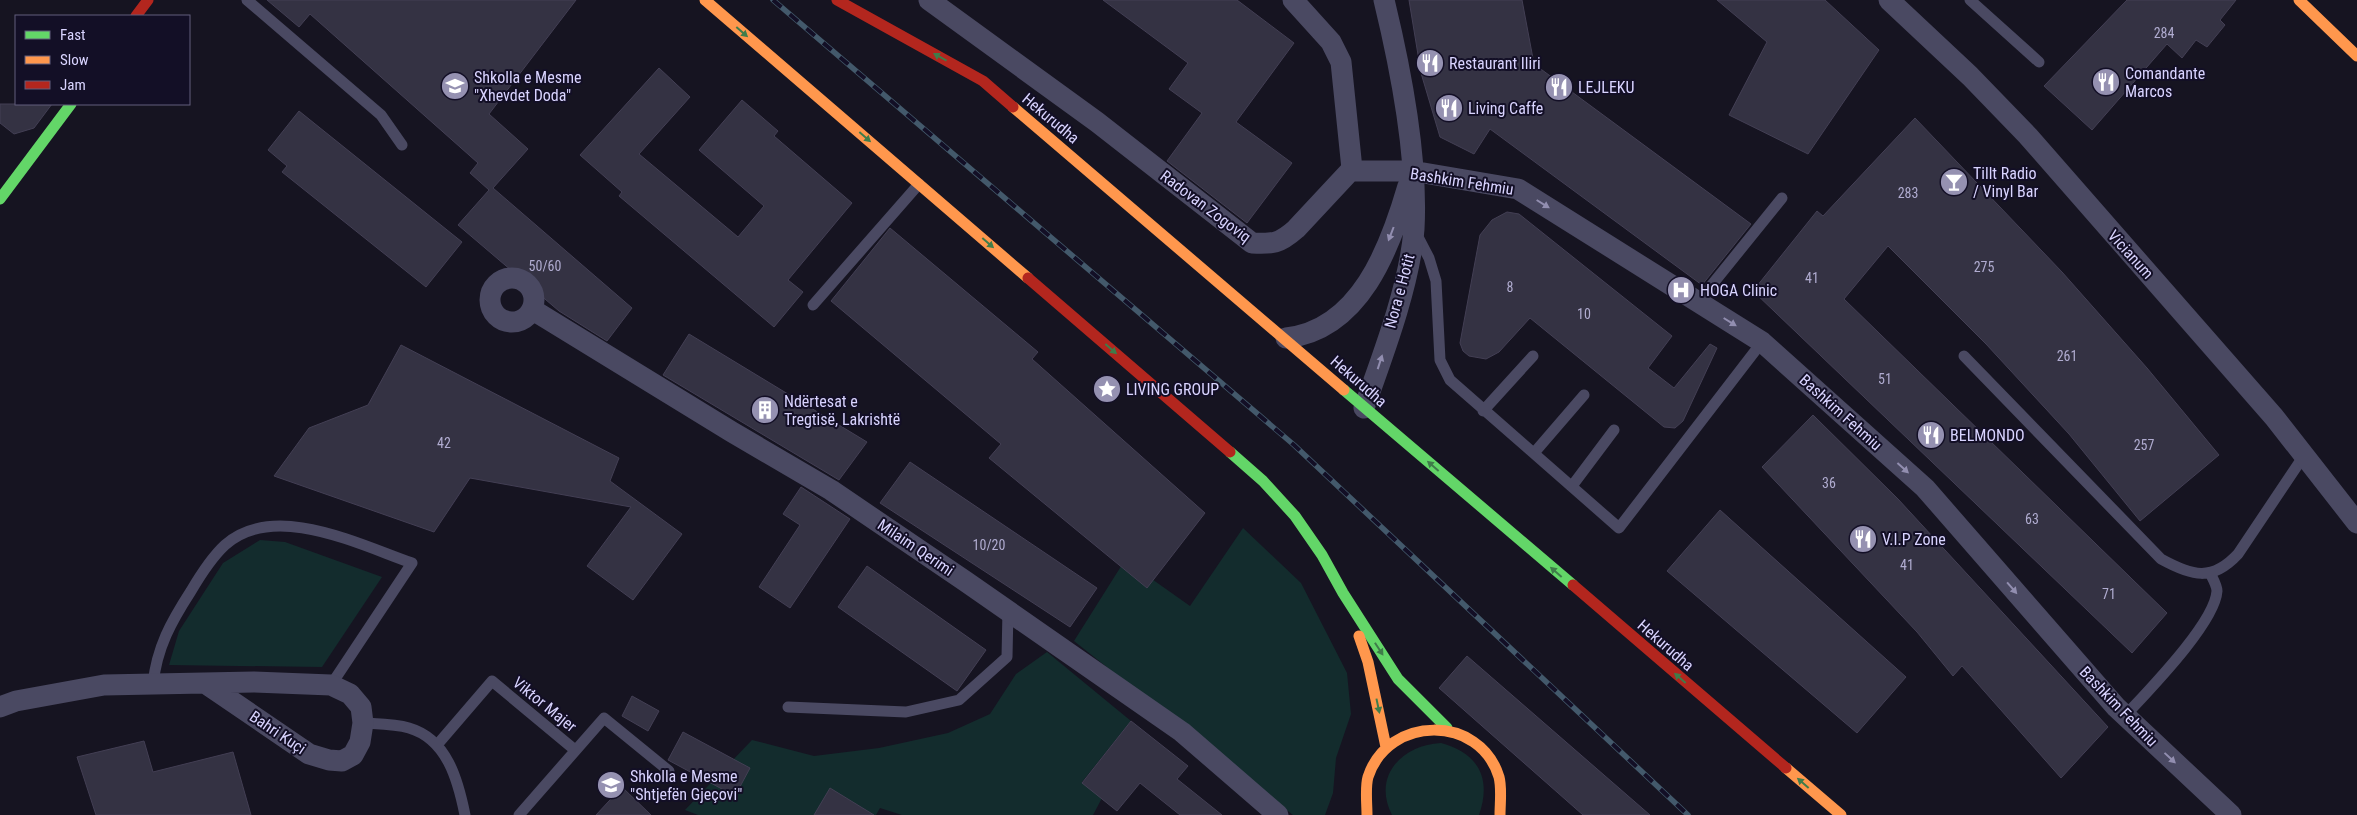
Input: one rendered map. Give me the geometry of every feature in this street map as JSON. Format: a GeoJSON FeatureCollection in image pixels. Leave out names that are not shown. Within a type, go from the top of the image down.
{"type":"FeatureCollection","features":[{"type":"Feature","properties":{"kind":"main road"},"geometry":{"type":"LineString","coordinates":[[137,15],[148,0]]}},
{"type":"Feature","properties":{"kind":"main road"},"geometry":{"type":"LineString","coordinates":[[704,0],[1263,481],[1295,516],[1322,555],[1343,593],[1398,679],[1447,728]]}},
{"type":"Feature","properties":{"kind":"main road","name":"Hekurudha"},"geometry":{"type":"LineString","coordinates":[[837,0],[983,81],[1286,338],[1364,408],[1840,815]]}},
{"type":"Feature","properties":{"kind":"main road"},"geometry":{"type":"LineString","coordinates":[[2299,0],[2357,56]]}},
{"type":"Feature","properties":{"kind":"main road"},"geometry":{"type":"LineString","coordinates":[[0,199],[70,105]]}},
{"type":"Feature","properties":{"kind":"main road"},"geometry":{"type":"LineString","coordinates":[[1343,593],[1368,662],[1386,747]]}},
{"type":"Feature","properties":{"kind":"main road"},"geometry":{"type":"LineString","coordinates":[[1367,815],[1364,799],[1366,780],[1373,762],[1386,747],[1405,734],[1423,728],[1447,728],[1469,737],[1487,752],[1499,773],[1503,796],[1500,815]]}},
{"type":"Feature","properties":{"kind":"main road"},"geometry":{"type":"LineString","coordinates":[[1355,815],[1364,799]]}},
{"type":"Feature","properties":{"kind":"street","name":"Radovan Zogoviq"},"geometry":{"type":"LineString","coordinates":[[929,0],[1097,122],[1252,243],[1273,244],[1286,238],[1352,169]]}},
{"type":"Feature","properties":{"kind":"street"},"geometry":{"type":"LineString","coordinates":[[1293,0],[1331,42],[1341,62],[1352,169]]}},
{"type":"Feature","properties":{"kind":"street","name":"Nora e Hotit"},"geometry":{"type":"LineString","coordinates":[[1364,408],[1407,271],[1414,230],[1412,171],[1399,63],[1384,0]]}},
{"type":"Feature","properties":{"kind":"street","name":"Vicianum"},"geometry":{"type":"LineString","coordinates":[[1889,0],[1970,76],[2028,136],[2305,454],[2357,523]]}},
{"type":"Feature","properties":{"kind":"street","name":"Bashkim Fehmiu"},"geometry":{"type":"LineString","coordinates":[[1352,169],[1356,171],[1412,171],[1518,189],[1762,342],[1925,488],[2125,716],[2231,815]]}},
{"type":"Feature","properties":{"kind":"street","name":"Nora e Hotit"},"geometry":{"type":"LineString","coordinates":[[1286,338],[1303,336],[1327,323],[1350,306],[1375,274],[1412,171]]}},
{"type":"Feature","properties":{"kind":"street","name":"Milaim Qerimi"},"geometry":{"type":"LineString","coordinates":[[533,310],[732,432],[831,490],[1008,610],[1182,732],[1278,815]]}},
{"type":"Feature","properties":{"kind":"street","name":"Bahri Kuçi"},"geometry":{"type":"LineString","coordinates":[[8,704],[104,685],[205,683],[292,682],[332,685],[350,694],[361,707],[363,723],[360,742],[353,755],[342,761],[329,760],[309,754],[205,683]]}},
{"type":"Feature","properties":{"kind":"lane"},"geometry":{"type":"LineString","coordinates":[[247,0],[381,115],[402,145]]}},
{"type":"Feature","properties":{"kind":"lane"},"geometry":{"type":"LineString","coordinates":[[1970,0],[2039,62]]}},
{"type":"Feature","properties":{"kind":"lane"},"geometry":{"type":"LineString","coordinates":[[813,305],[920,184]]}},
{"type":"Feature","properties":{"kind":"lane"},"geometry":{"type":"LineString","coordinates":[[1698,302],[1782,198]]}},
{"type":"Feature","properties":{"kind":"lane"},"geometry":{"type":"LineString","coordinates":[[1414,230],[1429,258],[1436,281],[1440,360],[1450,380],[1483,411],[1619,528],[1762,342]]}},
{"type":"Feature","properties":{"kind":"lane"},"geometry":{"type":"LineString","coordinates":[[1483,411],[1533,356]]}},
{"type":"Feature","properties":{"kind":"lane"},"geometry":{"type":"LineString","coordinates":[[1964,356],[2161,559],[2180,570],[2196,574],[2210,573],[2227,566],[2238,554],[2305,454]]}},
{"type":"Feature","properties":{"kind":"lane"},"geometry":{"type":"LineString","coordinates":[[1534,453],[1584,395]]}},
{"type":"Feature","properties":{"kind":"lane"},"geometry":{"type":"LineString","coordinates":[[1572,486],[1614,430]]}},
{"type":"Feature","properties":{"kind":"lane"},"geometry":{"type":"LineString","coordinates":[[153,684],[156,659],[163,638],[208,563],[226,544],[245,532],[267,527],[296,526],[320,530],[412,563],[332,685]]}},
{"type":"Feature","properties":{"kind":"lane"},"geometry":{"type":"LineString","coordinates":[[2125,716],[2164,674],[2214,606],[2217,589],[2210,573]]}},
{"type":"Feature","properties":{"kind":"lane"},"geometry":{"type":"LineString","coordinates":[[788,707],[906,712],[959,700],[1007,657],[1008,610]]}},
{"type":"Feature","properties":{"kind":"lane","name":"Viktor Majer"},"geometry":{"type":"LineString","coordinates":[[437,745],[492,681],[575,750],[520,815]]}},
{"type":"Feature","properties":{"kind":"lane"},"geometry":{"type":"LineString","coordinates":[[575,750],[604,718],[669,771]]}},
{"type":"Feature","properties":{"kind":"lane"},"geometry":{"type":"LineString","coordinates":[[363,723],[407,728],[422,733],[437,745],[451,766],[465,815]]}},
{"type":"Feature","properties":{"kind":"green space"},"geometry":{"type":"Polygon","coordinates":[[[1243,528],[1301,583],[1347,673],[1351,714],[1336,758],[1333,793],[1325,815],[1293,815],[1074,641],[1125,560],[1190,606],[1243,528]]]}},
{"type":"Feature","properties":{"kind":"green space"},"geometry":{"type":"Polygon","coordinates":[[[260,540],[285,542],[382,577],[322,667],[169,665],[179,631],[223,563],[260,540]]]}},
{"type":"Feature","properties":{"kind":"green space"},"geometry":{"type":"Polygon","coordinates":[[[1047,652],[1131,721],[1082,782],[1102,798],[1093,815],[902,815],[880,808],[876,815],[698,815],[685,810],[752,740],[814,756],[879,748],[948,733],[990,714],[1016,674],[1047,652]]]}},
{"type":"Feature","properties":{"kind":"green space"},"geometry":{"type":"Polygon","coordinates":[[[1441,743],[1454,747],[1464,753],[1473,760],[1479,769],[1484,790],[1479,815],[1392,815],[1387,801],[1386,788],[1388,776],[1394,765],[1403,756],[1414,750],[1427,745],[1441,743]]]}},
{"type":"Feature","properties":{"kind":"building","name":"Shkolla e Mesme \"Xhevdet Doda\""},"geometry":{"type":"Polygon","coordinates":[[[267,0],[576,0],[489,114],[528,149],[493,188],[632,308],[607,341],[559,311],[458,225],[489,190],[470,173],[478,163],[310,14],[299,27],[267,0]]]}},
{"type":"Feature","properties":{"kind":"building"},"geometry":{"type":"Polygon","coordinates":[[[1103,0],[1237,0],[1294,43],[1236,122],[1292,163],[1247,223],[1167,161],[1202,113],[1169,89],[1188,63],[1103,0]]]}},
{"type":"Feature","properties":{"kind":"building"},"geometry":{"type":"Polygon","coordinates":[[[1409,0],[1522,0],[1534,64],[1751,224],[1702,285],[1490,129],[1474,154],[1440,137],[1421,73],[1409,0]]]}},
{"type":"Feature","properties":{"kind":"building"},"geometry":{"type":"Polygon","coordinates":[[[1717,0],[1825,0],[1879,50],[1808,154],[1729,115],[1767,42],[1717,0]]]}},
{"type":"Feature","properties":{"kind":"building"},"geometry":{"type":"Polygon","coordinates":[[[2127,0],[2236,0],[2220,20],[2225,25],[2207,47],[2196,40],[2182,58],[2167,44],[2092,130],[2044,86],[2127,0]]]}},
{"type":"Feature","properties":{"kind":"building"},"geometry":{"type":"Polygon","coordinates":[[[659,68],[690,97],[639,154],[738,237],[764,206],[699,150],[742,100],[778,131],[774,136],[852,203],[788,280],[803,292],[774,327],[619,196],[622,192],[580,155],[659,68]]]}},
{"type":"Feature","properties":{"kind":"building"},"geometry":{"type":"Polygon","coordinates":[[[0,104],[51,105],[34,128],[14,134],[0,123],[0,104]]]}},
{"type":"Feature","properties":{"kind":"building"},"geometry":{"type":"Polygon","coordinates":[[[299,111],[462,242],[426,287],[282,172],[287,166],[268,150],[299,111]]]}},
{"type":"Feature","properties":{"kind":"building"},"geometry":{"type":"Polygon","coordinates":[[[1915,118],[2062,272],[2147,368],[2219,455],[2140,521],[2069,434],[1986,344],[1888,246],[1844,299],[2167,613],[2132,653],[1753,291],[1817,211],[1823,216],[1915,118]]]}},
{"type":"Feature","properties":{"kind":"building"},"geometry":{"type":"Polygon","coordinates":[[[1507,212],[1519,214],[1672,336],[1648,368],[1674,388],[1710,344],[1717,348],[1683,421],[1675,428],[1664,427],[1530,318],[1499,352],[1486,359],[1469,356],[1463,351],[1460,343],[1480,235],[1492,220],[1507,212]]]}},
{"type":"Feature","properties":{"kind":"building"},"geometry":{"type":"Polygon","coordinates":[[[890,228],[1038,352],[1032,359],[1205,513],[1147,588],[989,458],[1001,444],[831,301],[890,228]]]}},
{"type":"Feature","properties":{"kind":"building","name":"Ndërtesat e Tregtisë, Lakrishtë"},"geometry":{"type":"Polygon","coordinates":[[[689,334],[867,442],[839,480],[663,375],[689,334]]]}},
{"type":"Feature","properties":{"kind":"building"},"geometry":{"type":"Polygon","coordinates":[[[401,345],[619,458],[610,481],[682,534],[633,600],[587,566],[631,507],[470,478],[434,532],[274,476],[309,428],[368,405],[401,345]]]}},
{"type":"Feature","properties":{"kind":"building"},"geometry":{"type":"Polygon","coordinates":[[[1813,415],[1898,499],[2108,727],[2061,778],[1962,666],[1953,676],[1917,632],[1762,467],[1813,415]]]}},
{"type":"Feature","properties":{"kind":"building"},"geometry":{"type":"Polygon","coordinates":[[[910,462],[1097,588],[1070,627],[880,503],[910,462]]]}},
{"type":"Feature","properties":{"kind":"building"},"geometry":{"type":"Polygon","coordinates":[[[801,487],[850,519],[790,608],[759,587],[800,525],[783,514],[801,487]]]}},
{"type":"Feature","properties":{"kind":"building"},"geometry":{"type":"Polygon","coordinates":[[[1720,510],[1906,677],[1857,733],[1667,571],[1720,510]]]}},
{"type":"Feature","properties":{"kind":"building"},"geometry":{"type":"Polygon","coordinates":[[[867,566],[986,650],[957,691],[838,607],[867,566]]]}},
{"type":"Feature","properties":{"kind":"building"},"geometry":{"type":"Polygon","coordinates":[[[1467,656],[1650,815],[1583,815],[1439,688],[1467,656]]]}},
{"type":"Feature","properties":{"kind":"building"},"geometry":{"type":"Polygon","coordinates":[[[632,696],[659,711],[648,731],[622,716],[632,696]]]}},
{"type":"Feature","properties":{"kind":"building"},"geometry":{"type":"Polygon","coordinates":[[[1131,721],[1188,766],[1177,779],[1222,815],[1180,815],[1140,783],[1117,811],[1082,783],[1131,721]]]}},
{"type":"Feature","properties":{"kind":"building"},"geometry":{"type":"Polygon","coordinates":[[[683,732],[750,768],[735,796],[668,760],[683,732]]]}},
{"type":"Feature","properties":{"kind":"building"},"geometry":{"type":"Polygon","coordinates":[[[144,741],[153,772],[233,752],[251,815],[96,815],[77,757],[144,741]]]}},
{"type":"Feature","properties":{"kind":"building"},"geometry":{"type":"Polygon","coordinates":[[[622,787],[651,815],[596,815],[622,787]]]}},
{"type":"Feature","properties":{"kind":"building"},"geometry":{"type":"Polygon","coordinates":[[[830,788],[874,815],[814,815],[830,788]]]}},
{"type":"Feature","properties":{"kind":"railway"},"geometry":{"type":"LineString","coordinates":[[773,0],[1294,445],[1688,815]]}},
{"type":"Feature","properties":{"kind":"traffic: fast"},"geometry":{"type":"LineString","coordinates":[[0,199],[70,105]]}},
{"type":"Feature","properties":{"kind":"traffic: fast"},"geometry":{"type":"LineString","coordinates":[[1344,390],[1573,585]]}},
{"type":"Feature","properties":{"kind":"traffic: fast"},"geometry":{"type":"LineString","coordinates":[[1230,452],[1263,481],[1295,516],[1322,555],[1343,593],[1398,679],[1447,728]]}},
{"type":"Feature","properties":{"kind":"traffic: slow"},"geometry":{"type":"LineString","coordinates":[[705,0],[1028,278]]}},
{"type":"Feature","properties":{"kind":"traffic: slow"},"geometry":{"type":"LineString","coordinates":[[2299,0],[2357,56]]}},
{"type":"Feature","properties":{"kind":"traffic: slow"},"geometry":{"type":"LineString","coordinates":[[1013,107],[1344,390]]}},
{"type":"Feature","properties":{"kind":"traffic: slow"},"geometry":{"type":"LineString","coordinates":[[1359,636],[1368,662],[1386,747]]}},
{"type":"Feature","properties":{"kind":"traffic: slow"},"geometry":{"type":"LineString","coordinates":[[1367,815],[1367,781],[1379,757],[1394,742],[1413,733],[1434,730],[1454,733],[1473,742],[1489,756],[1500,781],[1500,815]]}},
{"type":"Feature","properties":{"kind":"traffic: slow"},"geometry":{"type":"LineString","coordinates":[[1786,768],[1841,815]]}},
{"type":"Feature","properties":{"kind":"traffic: jam"},"geometry":{"type":"LineString","coordinates":[[137,15],[148,0]]}},
{"type":"Feature","properties":{"kind":"traffic: jam"},"geometry":{"type":"LineString","coordinates":[[837,0],[983,81],[1013,107]]}},
{"type":"Feature","properties":{"kind":"traffic: jam"},"geometry":{"type":"LineString","coordinates":[[1028,278],[1230,452]]}},
{"type":"Feature","properties":{"kind":"traffic: jam"},"geometry":{"type":"LineString","coordinates":[[1573,585],[1786,768]]}},
{"type":"Feature","properties":{"kind":"place","name":"Restaurant Iliri"},"geometry":{"type":"Point","coordinates":[1430,63]}},
{"type":"Feature","properties":{"kind":"place","name":"Comandante Marcos"},"geometry":{"type":"Point","coordinates":[2106,82]}},
{"type":"Feature","properties":{"kind":"place","name":"Shkolla e Mesme \"Xhevdet Doda\""},"geometry":{"type":"Point","coordinates":[455,86]}},
{"type":"Feature","properties":{"kind":"place","name":"LEJLEKU"},"geometry":{"type":"Point","coordinates":[1559,87]}},
{"type":"Feature","properties":{"kind":"place","name":"Living Caffe"},"geometry":{"type":"Point","coordinates":[1449,108]}},
{"type":"Feature","properties":{"kind":"place","name":"Tillt Radio / Vinyl Bar"},"geometry":{"type":"Point","coordinates":[1954,182]}},
{"type":"Feature","properties":{"kind":"place","name":"HOGA Clinic"},"geometry":{"type":"Point","coordinates":[1681,290]}},
{"type":"Feature","properties":{"kind":"place","name":"LIVING GROUP"},"geometry":{"type":"Point","coordinates":[1107,389]}},
{"type":"Feature","properties":{"kind":"place","name":"Ndërtesat e Tregtisë, Lakrishtë"},"geometry":{"type":"Point","coordinates":[765,410]}},
{"type":"Feature","properties":{"kind":"place","name":"BELMONDO"},"geometry":{"type":"Point","coordinates":[1931,435]}},
{"type":"Feature","properties":{"kind":"place","name":"V.I.P Zone"},"geometry":{"type":"Point","coordinates":[1863,539]}},
{"type":"Feature","properties":{"kind":"place","name":"Shkolla e Mesme \"Shtjefën Gjeçovi\""},"geometry":{"type":"Point","coordinates":[611,785]}}]}
